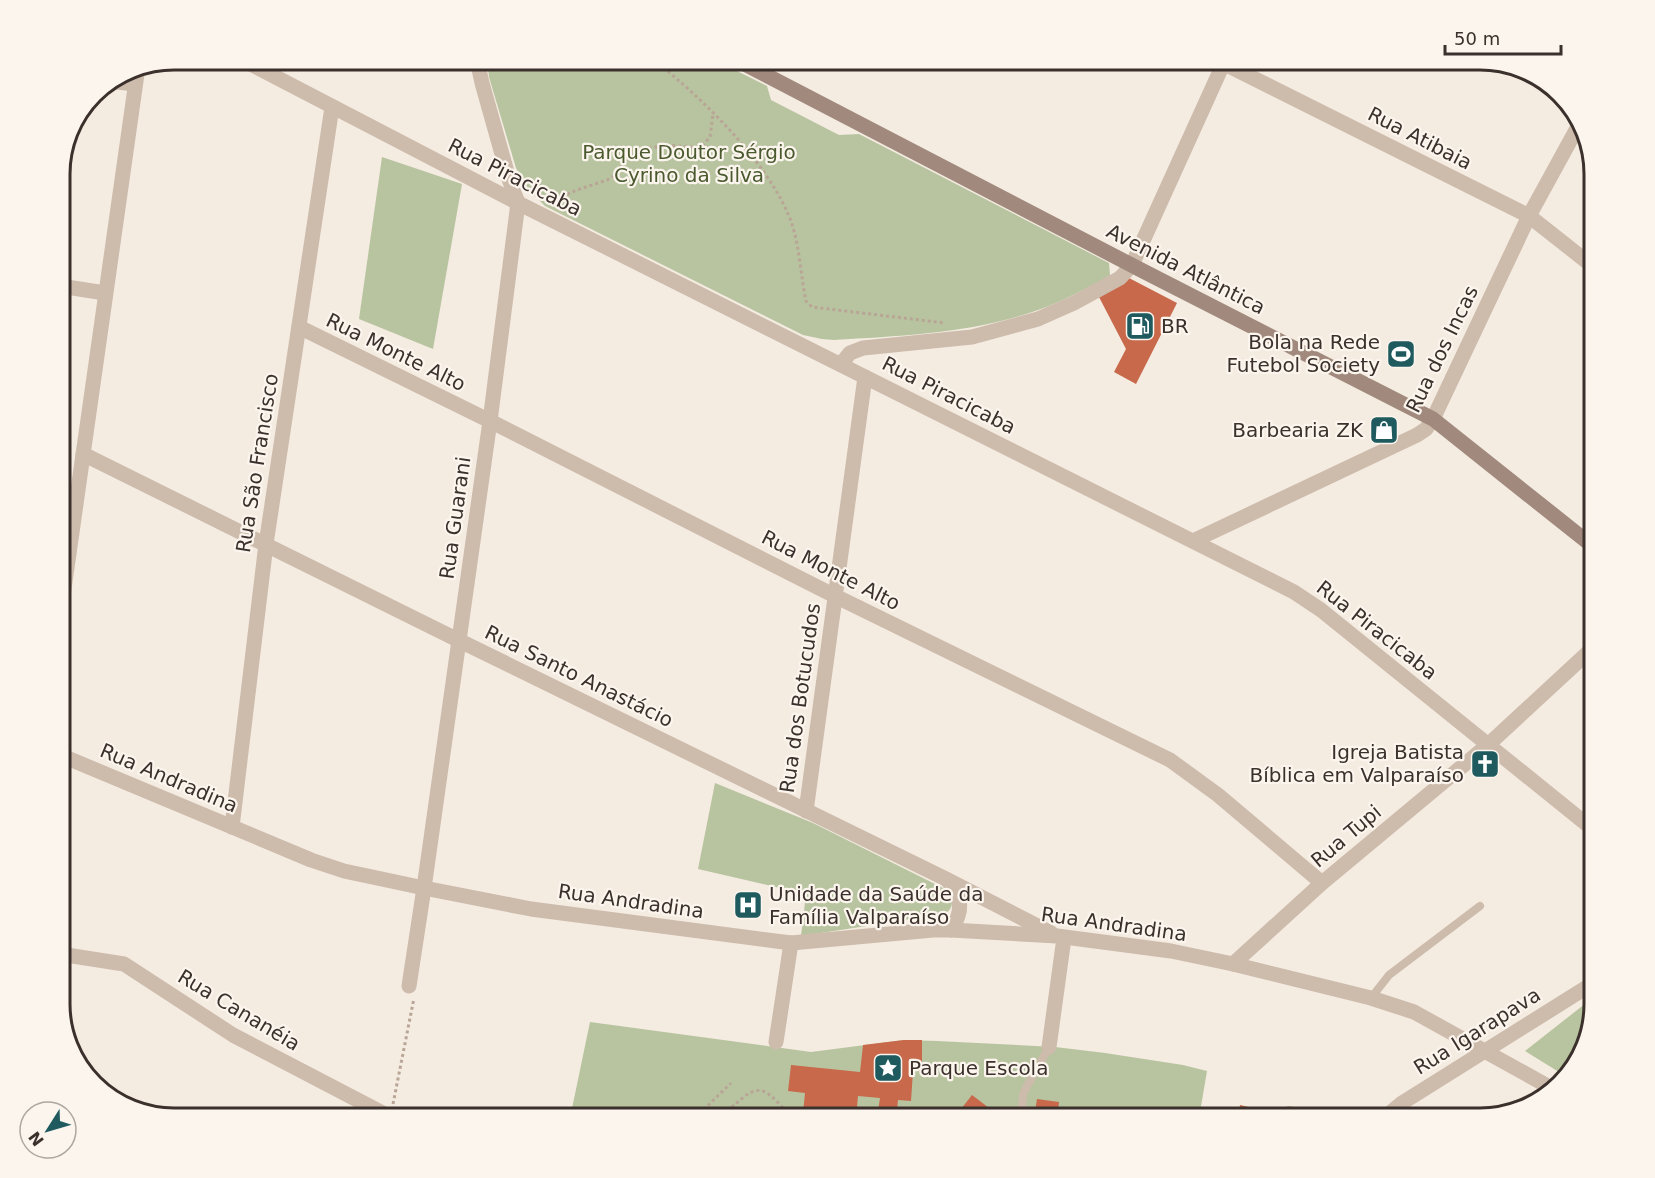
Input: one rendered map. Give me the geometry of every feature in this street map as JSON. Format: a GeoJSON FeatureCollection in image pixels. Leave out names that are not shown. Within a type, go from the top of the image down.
{"type":"FeatureCollection","features":[{"type":"Feature","properties":{"kind":"main road","name":"Avenida Atlântica"},"geometry":{"type":"LineString","coordinates":[[762,70],[1132,266],[1434,419],[1584,539]]}},
{"type":"Feature","properties":{"kind":"street","name":"Rua Piracicaba"},"geometry":{"type":"LineString","coordinates":[[262,70],[518,203],[1294,592],[1489,744],[1584,822]]}},
{"type":"Feature","properties":{"kind":"street","name":"Rua Guarani"},"geometry":{"type":"LineString","coordinates":[[409,986],[490,421],[518,203],[506,169],[479,70]]}},
{"type":"Feature","properties":{"kind":"street"},"geometry":{"type":"LineString","coordinates":[[841,364],[850,353],[862,348],[972,337],[1049,315],[1120,278],[1132,266],[1218,70]]}},
{"type":"Feature","properties":{"kind":"street","name":"Rua Atibaia"},"geometry":{"type":"LineString","coordinates":[[1240,70],[1529,216],[1584,259]]}},
{"type":"Feature","properties":{"kind":"street"},"geometry":{"type":"LineString","coordinates":[[71,540],[136,79]]}},
{"type":"Feature","properties":{"kind":"street","name":"Rua São Francisco"},"geometry":{"type":"LineString","coordinates":[[232,827],[266,544],[332,107]]}},
{"type":"Feature","properties":{"kind":"street","name":"Rua dos Incas"},"geometry":{"type":"LineString","coordinates":[[1193,541],[1426,429],[1434,419],[1529,216],[1575,131]]}},
{"type":"Feature","properties":{"kind":"street"},"geometry":{"type":"LineString","coordinates":[[71,288],[105,293]]}},
{"type":"Feature","properties":{"kind":"street","name":"Rua Monte Alto"},"geometry":{"type":"LineString","coordinates":[[299,327],[836,596],[1170,760],[1218,795],[1322,883]]}},
{"type":"Feature","properties":{"kind":"street","name":"Rua dos Botucudos"},"geometry":{"type":"LineString","coordinates":[[806,811],[865,376]]}},
{"type":"Feature","properties":{"kind":"street","name":"Rua Santo Anastácio"},"geometry":{"type":"LineString","coordinates":[[83,454],[1061,937]]}},
{"type":"Feature","properties":{"kind":"street","name":"Rua Tupi"},"geometry":{"type":"LineString","coordinates":[[1233,964],[1322,883],[1489,744],[1584,656]]}},
{"type":"Feature","properties":{"kind":"street","name":"Rua Andradina"},"geometry":{"type":"LineString","coordinates":[[71,759],[328,866],[531,909],[791,943],[951,930],[1061,937],[1172,951],[1233,964],[1371,998],[1414,1012],[1545,1085]]}},
{"type":"Feature","properties":{"kind":"street"},"geometry":{"type":"LineString","coordinates":[[946,879],[959,897],[960,906],[957,920],[951,930]]}},
{"type":"Feature","properties":{"kind":"street"},"geometry":{"type":"LineString","coordinates":[[1049,1047],[1061,937]]}},
{"type":"Feature","properties":{"kind":"street"},"geometry":{"type":"LineString","coordinates":[[776,1042],[791,943]]}},
{"type":"Feature","properties":{"kind":"street","name":"Rua Cananéia"},"geometry":{"type":"LineString","coordinates":[[71,956],[124,964],[233,1035],[372,1108]]}},
{"type":"Feature","properties":{"kind":"street","name":"Rua Igarapava"},"geometry":{"type":"LineString","coordinates":[[1395,1108],[1584,989]]}},
{"type":"Feature","properties":{"kind":"lane"},"geometry":{"type":"LineString","coordinates":[[1371,998],[1389,975],[1480,906]]}},
{"type":"Feature","properties":{"kind":"lane"},"geometry":{"type":"LineString","coordinates":[[1022,1108],[1026,1088],[1049,1047]]}},
{"type":"Feature","properties":{"kind":"path"},"geometry":{"type":"LineString","coordinates":[[666,70],[738,140],[768,178],[789,216],[806,302],[812,307],[955,324]]}},
{"type":"Feature","properties":{"kind":"path"},"geometry":{"type":"LineString","coordinates":[[544,215],[548,207],[565,195],[616,175],[623,164],[641,151],[668,145],[698,147],[704,144],[710,136],[713,114]]}},
{"type":"Feature","properties":{"kind":"path"},"geometry":{"type":"LineString","coordinates":[[393,1108],[415,992],[409,986]]}},
{"type":"Feature","properties":{"kind":"path"},"geometry":{"type":"LineString","coordinates":[[705,1108],[731,1083]]}},
{"type":"Feature","properties":{"kind":"path"},"geometry":{"type":"LineString","coordinates":[[731,1108],[754,1091],[762,1091],[770,1095],[783,1108]]}},
{"type":"Feature","properties":{"kind":"green space","name":"Parque Doutor Sérgio Cyrino da Silva"},"geometry":{"type":"Polygon","coordinates":[[[488,70],[735,70],[767,86],[771,100],[839,135],[859,134],[1109,263],[1110,275],[1049,306],[989,324],[928,333],[834,340],[803,335],[545,206],[529,190],[516,168],[488,70]]]}},
{"type":"Feature","properties":{"kind":"green space"},"geometry":{"type":"Polygon","coordinates":[[[382,157],[462,184],[433,349],[359,319],[382,157]]]}},
{"type":"Feature","properties":{"kind":"green space"},"geometry":{"type":"Polygon","coordinates":[[[715,783],[813,823],[949,891],[952,900],[950,909],[945,914],[801,936],[806,894],[698,869],[715,783]]]}},
{"type":"Feature","properties":{"kind":"green space"},"geometry":{"type":"Polygon","coordinates":[[[1584,1005],[1583,1024],[1579,1037],[1574,1050],[1559,1072],[1525,1051],[1584,1005]]]}},
{"type":"Feature","properties":{"kind":"green space","name":"Parque Escola"},"geometry":{"type":"Polygon","coordinates":[[[590,1022],[811,1052],[904,1040],[937,1041],[1055,1047],[1183,1065],[1207,1071],[1201,1108],[572,1108],[590,1022]]]}},
{"type":"Feature","properties":{"kind":"building","name":"BR"},"geometry":{"type":"Polygon","coordinates":[[[1129,278],[1177,303],[1136,384],[1114,372],[1126,349],[1099,297],[1129,278]]]}},
{"type":"Feature","properties":{"kind":"building"},"geometry":{"type":"Polygon","coordinates":[[[922,1040],[922,1071],[913,1071],[911,1101],[898,1100],[897,1108],[878,1108],[880,1098],[858,1096],[857,1108],[804,1108],[805,1093],[788,1091],[791,1065],[860,1072],[863,1045],[922,1040]]]}},
{"type":"Feature","properties":{"kind":"building"},"geometry":{"type":"Polygon","coordinates":[[[972,1095],[989,1108],[962,1108],[972,1095]]]}},
{"type":"Feature","properties":{"kind":"building"},"geometry":{"type":"Polygon","coordinates":[[[1037,1099],[1059,1102],[1058,1108],[1036,1108],[1037,1099]]]}},
{"type":"Feature","properties":{"kind":"place","name":"BR"},"geometry":{"type":"Point","coordinates":[1140,326]}},
{"type":"Feature","properties":{"kind":"place","name":"Bola na Rede Futebol Society"},"geometry":{"type":"Point","coordinates":[1401,354]}},
{"type":"Feature","properties":{"kind":"place","name":"Barbearia ZK"},"geometry":{"type":"Point","coordinates":[1384,430]}},
{"type":"Feature","properties":{"kind":"place","name":"Igreja Batista Bíblica em Valparaíso"},"geometry":{"type":"Point","coordinates":[1485,764]}},
{"type":"Feature","properties":{"kind":"place","name":"Unidade da Saúde da Família Valparaíso"},"geometry":{"type":"Point","coordinates":[748,905]}},
{"type":"Feature","properties":{"kind":"place","name":"Parque Escola"},"geometry":{"type":"Point","coordinates":[888,1068]}}]}
